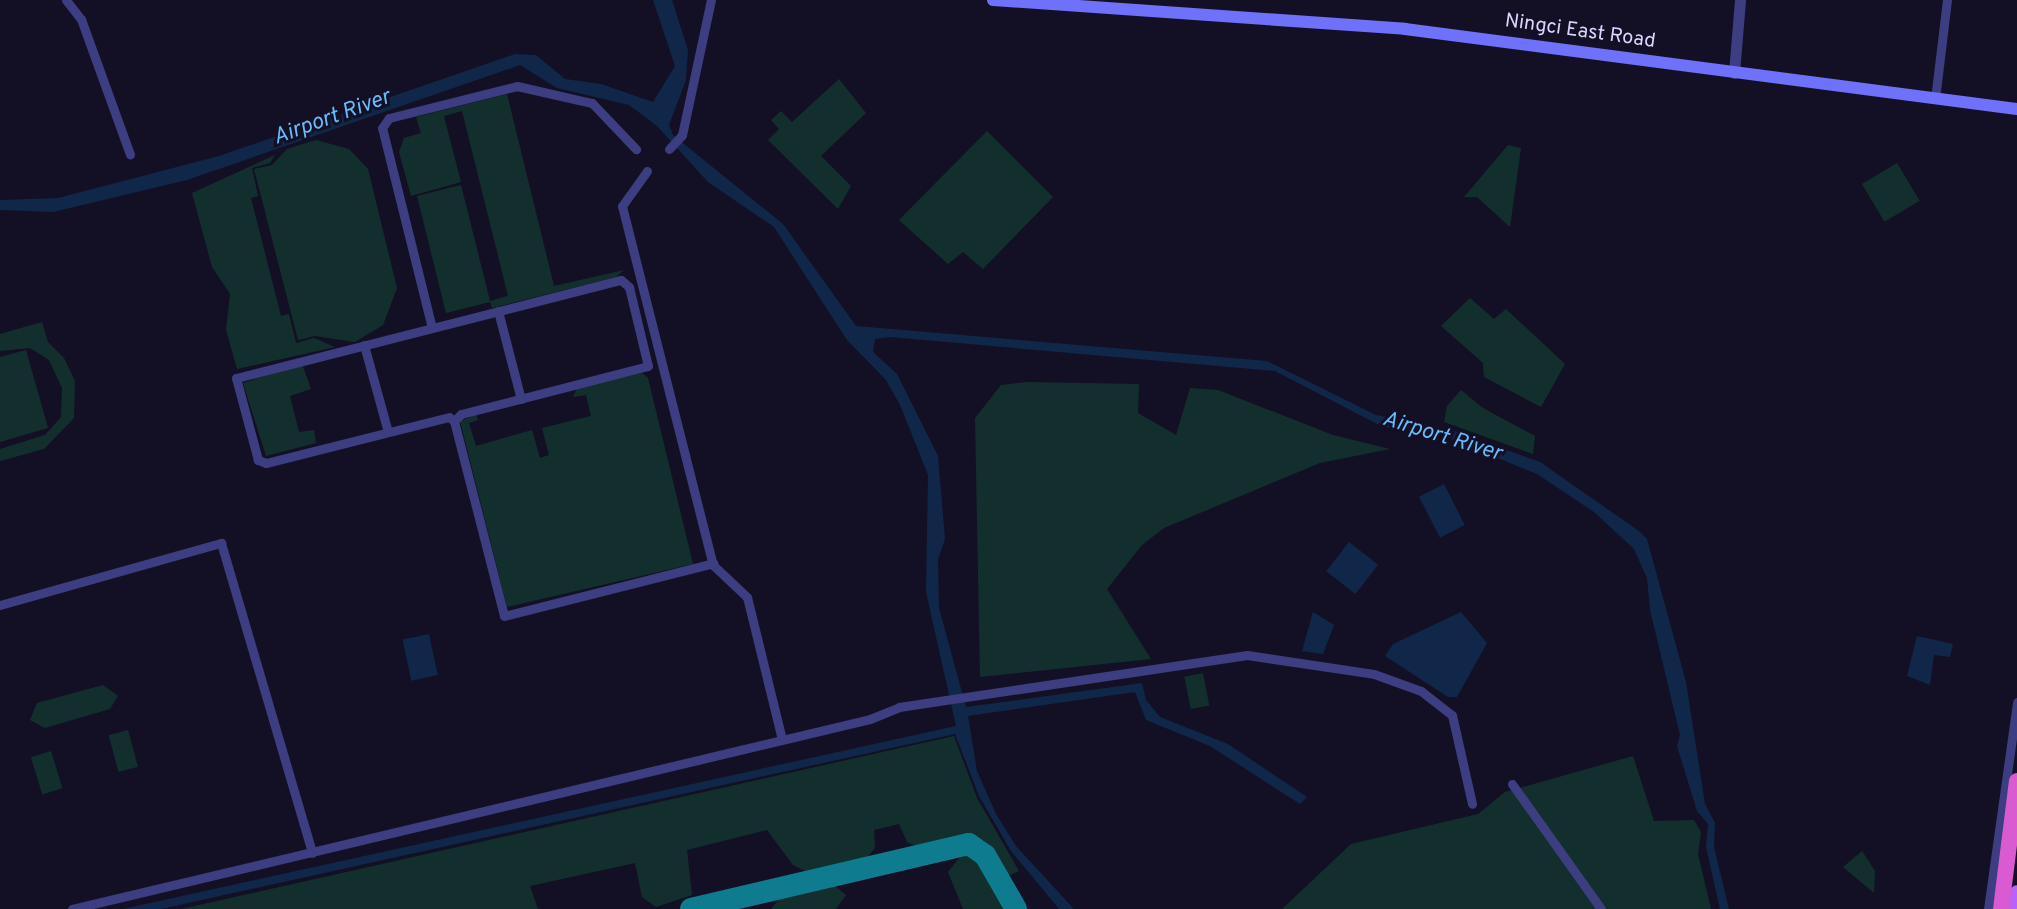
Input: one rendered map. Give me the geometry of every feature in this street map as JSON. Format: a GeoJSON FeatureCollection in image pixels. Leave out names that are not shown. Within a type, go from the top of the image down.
{"type":"FeatureCollection","features":[{"type":"Feature","properties":{"kind":"highway"},"geometry":{"type":"LineString","coordinates":[[2001,909],[2010,892],[2017,781]]}},
{"type":"Feature","properties":{"kind":"main road","name":"Ningci East Road"},"geometry":{"type":"LineString","coordinates":[[993,0],[1405,29],[2017,109]]}},
{"type":"Feature","properties":{"kind":"main road"},"geometry":{"type":"LineString","coordinates":[[2010,892],[2014,909]]}},
{"type":"Feature","properties":{"kind":"street"},"geometry":{"type":"LineString","coordinates":[[66,0],[81,19],[130,154]]}},
{"type":"Feature","properties":{"kind":"street"},"geometry":{"type":"LineString","coordinates":[[669,149],[682,135],[711,0]]}},
{"type":"Feature","properties":{"kind":"street"},"geometry":{"type":"LineString","coordinates":[[1734,73],[1740,0]]}},
{"type":"Feature","properties":{"kind":"street"},"geometry":{"type":"LineString","coordinates":[[1935,99],[1947,0]]}},
{"type":"Feature","properties":{"kind":"street"},"geometry":{"type":"LineString","coordinates":[[432,328],[382,128],[389,118],[517,86],[592,103],[636,149]]}},
{"type":"Feature","properties":{"kind":"street"},"geometry":{"type":"LineString","coordinates":[[647,171],[622,206],[713,563],[747,597],[782,740]]}},
{"type":"Feature","properties":{"kind":"street"},"geometry":{"type":"LineString","coordinates":[[454,421],[461,414],[642,369],[649,361],[629,287],[621,280],[236,378],[258,460],[266,463],[449,417],[454,421],[504,616],[713,563]]}},
{"type":"Feature","properties":{"kind":"street"},"geometry":{"type":"LineString","coordinates":[[498,311],[521,399]]}},
{"type":"Feature","properties":{"kind":"street"},"geometry":{"type":"LineString","coordinates":[[364,345],[388,432]]}},
{"type":"Feature","properties":{"kind":"street"},"geometry":{"type":"LineString","coordinates":[[0,605],[221,543],[312,853]]}},
{"type":"Feature","properties":{"kind":"street"},"geometry":{"type":"LineString","coordinates":[[72,909],[782,740],[927,702],[1247,655],[1374,674],[1421,691],[1452,715],[1472,804]]}},
{"type":"Feature","properties":{"kind":"street"},"geometry":{"type":"LineString","coordinates":[[1988,909],[2017,702]]}},
{"type":"Feature","properties":{"kind":"street"},"geometry":{"type":"LineString","coordinates":[[1512,784],[1601,909]]}},
{"type":"Feature","properties":{"kind":"green space"},"geometry":{"type":"Polygon","coordinates":[[[839,79],[866,113],[821,156],[851,186],[838,209],[768,140],[779,129],[771,120],[781,111],[792,122],[839,79]]]}},
{"type":"Feature","properties":{"kind":"green space"},"geometry":{"type":"Polygon","coordinates":[[[507,94],[554,286],[624,270],[616,277],[492,308],[490,302],[446,313],[417,196],[461,185],[490,301],[508,296],[462,111],[444,116],[461,182],[411,196],[399,152],[404,138],[421,133],[416,117],[507,94]]]}},
{"type":"Feature","properties":{"kind":"green space"},"geometry":{"type":"Polygon","coordinates":[[[987,131],[1053,197],[983,269],[963,252],[948,264],[899,220],[987,131]]]}},
{"type":"Feature","properties":{"kind":"green space"},"geometry":{"type":"Polygon","coordinates":[[[316,140],[349,149],[368,169],[397,288],[383,325],[355,342],[315,336],[298,340],[254,169],[272,165],[287,149],[316,140]]]}},
{"type":"Feature","properties":{"kind":"green space"},"geometry":{"type":"Polygon","coordinates":[[[1508,145],[1521,148],[1510,227],[1477,197],[1464,197],[1508,145]]]}},
{"type":"Feature","properties":{"kind":"green space"},"geometry":{"type":"Polygon","coordinates":[[[275,155],[270,163],[252,168],[258,196],[251,198],[281,316],[289,314],[296,343],[314,338],[335,347],[237,369],[226,330],[230,294],[212,267],[192,193],[275,155]]]}},
{"type":"Feature","properties":{"kind":"green space"},"geometry":{"type":"Polygon","coordinates":[[[1897,163],[1920,201],[1885,222],[1862,184],[1897,163]]]}},
{"type":"Feature","properties":{"kind":"green space"},"geometry":{"type":"Polygon","coordinates":[[[1470,298],[1494,319],[1506,309],[1565,364],[1541,407],[1484,377],[1483,363],[1441,326],[1470,298]]]}},
{"type":"Feature","properties":{"kind":"green space"},"geometry":{"type":"Polygon","coordinates":[[[42,322],[48,342],[64,358],[75,381],[74,418],[44,449],[0,461],[0,449],[45,435],[61,417],[62,388],[49,360],[30,348],[0,351],[0,334],[42,322]]]}},
{"type":"Feature","properties":{"kind":"green space"},"geometry":{"type":"Polygon","coordinates":[[[26,350],[48,428],[0,442],[0,357],[26,350]]]}},
{"type":"Feature","properties":{"kind":"green space"},"geometry":{"type":"Polygon","coordinates":[[[302,364],[311,389],[290,396],[299,432],[314,430],[316,443],[266,456],[243,383],[302,364]]]}},
{"type":"Feature","properties":{"kind":"green space"},"geometry":{"type":"Polygon","coordinates":[[[642,373],[648,378],[693,564],[507,607],[460,421],[476,415],[478,420],[469,423],[476,446],[532,430],[540,458],[549,455],[542,428],[591,416],[586,395],[573,397],[577,388],[642,373]]]}},
{"type":"Feature","properties":{"kind":"green space"},"geometry":{"type":"Polygon","coordinates":[[[1028,382],[1139,384],[1138,413],[1176,435],[1190,388],[1218,390],[1333,435],[1390,449],[1320,463],[1164,528],[1142,545],[1107,589],[1151,659],[980,677],[975,418],[1001,385],[1028,382]]]}},
{"type":"Feature","properties":{"kind":"green space"},"geometry":{"type":"Polygon","coordinates":[[[1461,390],[1483,408],[1535,436],[1533,454],[1444,422],[1447,406],[1461,390]]]}},
{"type":"Feature","properties":{"kind":"green space"},"geometry":{"type":"Polygon","coordinates":[[[1203,673],[1209,705],[1191,709],[1184,677],[1203,673]]]}},
{"type":"Feature","properties":{"kind":"green space"},"geometry":{"type":"Polygon","coordinates":[[[103,685],[118,696],[110,709],[45,728],[30,720],[37,703],[103,685]]]}},
{"type":"Feature","properties":{"kind":"green space"},"geometry":{"type":"Polygon","coordinates":[[[128,730],[138,767],[119,772],[109,735],[128,730]]]}},
{"type":"Feature","properties":{"kind":"green space"},"geometry":{"type":"Polygon","coordinates":[[[954,736],[977,798],[1019,871],[1008,876],[983,840],[959,837],[918,847],[907,842],[899,824],[874,830],[875,848],[865,860],[805,871],[793,865],[767,830],[687,850],[692,895],[656,907],[642,897],[635,863],[530,886],[538,909],[181,909],[954,736]]]}},
{"type":"Feature","properties":{"kind":"green space"},"geometry":{"type":"Polygon","coordinates":[[[51,751],[62,788],[42,794],[31,757],[51,751]]]}},
{"type":"Feature","properties":{"kind":"green space"},"geometry":{"type":"Polygon","coordinates":[[[1633,756],[1654,821],[1694,820],[1701,832],[1698,854],[1711,909],[1282,909],[1351,844],[1478,814],[1505,792],[1633,756]]]}},
{"type":"Feature","properties":{"kind":"green space"},"geometry":{"type":"Polygon","coordinates":[[[1862,851],[1875,871],[1874,893],[1843,867],[1862,851]]]}},
{"type":"Feature","properties":{"kind":"green space"},"geometry":{"type":"Polygon","coordinates":[[[963,853],[977,856],[1008,909],[963,909],[948,872],[963,853]]]}},
{"type":"Feature","properties":{"kind":"green space"},"geometry":{"type":"Polygon","coordinates":[[[833,884],[846,895],[836,909],[771,909],[780,898],[833,884]]]}},
{"type":"Feature","properties":{"kind":"water","name":"Airport River"},"geometry":{"type":"Polygon","coordinates":[[[653,0],[672,0],[688,50],[686,80],[669,125],[673,135],[783,224],[856,326],[1267,361],[1376,415],[1449,429],[1540,462],[1639,531],[1647,539],[1686,682],[1705,804],[1715,823],[1714,847],[1729,909],[1720,909],[1706,847],[1708,824],[1697,811],[1677,746],[1680,735],[1650,610],[1647,578],[1634,549],[1594,512],[1537,474],[1426,429],[1383,427],[1275,371],[890,337],[875,339],[873,352],[897,374],[938,456],[945,539],[938,559],[939,608],[966,707],[1142,683],[1146,700],[1160,717],[1228,744],[1307,797],[1300,804],[1210,746],[1146,720],[1135,692],[968,716],[977,771],[996,814],[1016,846],[1074,909],[1059,909],[1011,851],[979,796],[955,734],[161,909],[123,909],[956,726],[926,592],[928,475],[900,405],[886,380],[847,340],[774,227],[708,182],[657,126],[629,105],[557,88],[520,65],[187,180],[53,212],[0,210],[0,200],[58,198],[219,156],[515,54],[536,55],[565,79],[601,84],[653,102],[675,66],[653,0]]]}},
{"type":"Feature","properties":{"kind":"water"},"geometry":{"type":"Polygon","coordinates":[[[1444,484],[1465,525],[1440,538],[1419,497],[1444,484]]]}},
{"type":"Feature","properties":{"kind":"water"},"geometry":{"type":"Polygon","coordinates":[[[1349,542],[1378,565],[1355,594],[1326,571],[1349,542]]]}},
{"type":"Feature","properties":{"kind":"water"},"geometry":{"type":"Polygon","coordinates":[[[1313,612],[1334,625],[1323,654],[1302,651],[1313,612]]]}},
{"type":"Feature","properties":{"kind":"water"},"geometry":{"type":"Polygon","coordinates":[[[1461,612],[1487,643],[1457,697],[1448,697],[1385,656],[1393,644],[1461,612]]]}},
{"type":"Feature","properties":{"kind":"water"},"geometry":{"type":"Polygon","coordinates":[[[429,634],[438,675],[411,681],[403,640],[429,634]]]}},
{"type":"Feature","properties":{"kind":"water"},"geometry":{"type":"Polygon","coordinates":[[[1917,636],[1953,644],[1950,657],[1934,655],[1930,685],[1907,676],[1917,636]]]}},
{"type":"Feature","properties":{"kind":"taxiway"},"geometry":{"type":"LineString","coordinates":[[691,909],[969,844],[985,855],[1016,909]]}}]}
